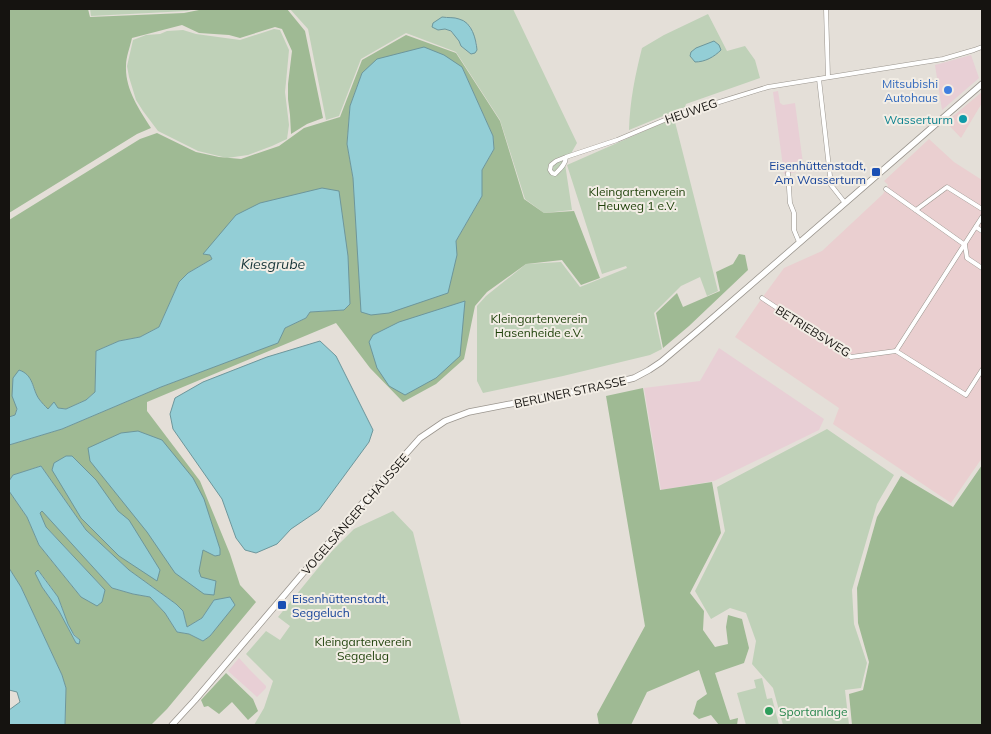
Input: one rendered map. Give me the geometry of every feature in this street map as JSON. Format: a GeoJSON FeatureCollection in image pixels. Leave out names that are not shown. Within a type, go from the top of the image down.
{"type":"FeatureCollection","features":[{"type":"Feature","properties":{"kind":"main road","name":"BERLINER STRASSE"},"geometry":{"type":"LineString","coordinates":[[420,438],[445,421],[469,412],[596,388],[634,378],[649,370],[700,329],[982,84]]}},
{"type":"Feature","properties":{"kind":"main road","name":"VOGELSÄNGER CHAUSSEE"},"geometry":{"type":"LineString","coordinates":[[172,725],[420,438]]}},
{"type":"Feature","properties":{"kind":"street"},"geometry":{"type":"LineString","coordinates":[[826,9],[828,77]]}},
{"type":"Feature","properties":{"kind":"street","name":"HEUWEG"},"geometry":{"type":"LineString","coordinates":[[566,157],[565,164],[555,174],[552,173],[550,170],[551,165],[566,157],[617,140],[674,116],[768,87],[943,59],[982,47]]}},
{"type":"Feature","properties":{"kind":"street"},"geometry":{"type":"LineString","coordinates":[[818,79],[830,185],[845,203]]}},
{"type":"Feature","properties":{"kind":"street"},"geometry":{"type":"LineString","coordinates":[[788,173],[790,203],[794,213],[794,230],[799,242]]}},
{"type":"Feature","properties":{"kind":"street"},"geometry":{"type":"LineString","coordinates":[[916,210],[947,187],[982,209]]}},
{"type":"Feature","properties":{"kind":"street"},"geometry":{"type":"LineString","coordinates":[[886,189],[965,244],[967,258],[982,268]]}},
{"type":"Feature","properties":{"kind":"street"},"geometry":{"type":"LineString","coordinates":[[982,217],[896,351],[966,396],[982,370]]}},
{"type":"Feature","properties":{"kind":"street"},"geometry":{"type":"LineString","coordinates":[[976,227],[982,231]]}},
{"type":"Feature","properties":{"kind":"street","name":"BETRIEBSWEG"},"geometry":{"type":"LineString","coordinates":[[762,298],[851,357],[896,351]]}},
{"type":"Feature","properties":{"kind":"shaded area"},"geometry":{"type":"Polygon","coordinates":[[[971,55],[979,78],[942,110],[935,65],[971,55]]]}},
{"type":"Feature","properties":{"kind":"shaded area"},"geometry":{"type":"Polygon","coordinates":[[[778,91],[780,103],[783,105],[795,103],[804,171],[784,174],[773,92],[778,91]]]}},
{"type":"Feature","properties":{"kind":"shaded area"},"geometry":{"type":"Polygon","coordinates":[[[982,92],[982,103],[961,138],[946,122],[982,92]]]}},
{"type":"Feature","properties":{"kind":"shaded area"},"geometry":{"type":"Polygon","coordinates":[[[929,139],[954,162],[982,180],[982,458],[951,503],[833,424],[839,408],[735,337],[784,268],[822,251],[883,194],[888,185],[884,181],[929,139]]]}},
{"type":"Feature","properties":{"kind":"shaded area"},"geometry":{"type":"Polygon","coordinates":[[[719,348],[824,419],[819,430],[714,481],[661,490],[644,388],[700,381],[719,348]]]}},
{"type":"Feature","properties":{"kind":"shaded area"},"geometry":{"type":"Polygon","coordinates":[[[239,658],[266,686],[257,697],[228,671],[239,658]]]}},
{"type":"Feature","properties":{"kind":"green space"},"geometry":{"type":"Polygon","coordinates":[[[9,9],[88,9],[90,17],[184,13],[204,9],[287,9],[305,31],[323,118],[307,124],[291,134],[288,84],[292,51],[282,29],[275,27],[240,38],[229,35],[199,33],[182,25],[132,38],[127,56],[126,74],[130,91],[151,128],[137,134],[9,213],[9,9]]]}},
{"type":"Feature","properties":{"kind":"green space"},"geometry":{"type":"Polygon","coordinates":[[[90,9],[195,9],[91,16],[90,9]]]}},
{"type":"Feature","properties":{"kind":"green space"},"geometry":{"type":"Polygon","coordinates":[[[290,9],[513,9],[577,143],[565,164],[572,210],[544,213],[525,199],[500,120],[456,52],[406,33],[361,59],[339,116],[326,120],[308,29],[290,9]],[[442,17],[432,25],[438,30],[445,29],[450,31],[456,36],[461,46],[471,54],[477,44],[470,26],[460,19],[442,17]]]}},
{"type":"Feature","properties":{"kind":"green space"},"geometry":{"type":"Polygon","coordinates":[[[708,14],[727,51],[745,46],[755,60],[760,78],[686,104],[685,107],[629,130],[633,88],[642,48],[708,14]]]}},
{"type":"Feature","properties":{"kind":"green space"},"geometry":{"type":"Polygon","coordinates":[[[274,29],[280,30],[289,50],[285,92],[289,125],[287,139],[248,155],[227,158],[198,151],[158,131],[136,100],[127,66],[133,40],[146,35],[183,30],[196,34],[240,40],[274,29]]]}},
{"type":"Feature","properties":{"kind":"green space"},"geometry":{"type":"Polygon","coordinates":[[[406,35],[456,53],[500,121],[524,199],[544,213],[574,211],[600,278],[581,285],[562,260],[526,264],[487,292],[475,306],[464,359],[436,384],[403,402],[370,368],[336,323],[147,402],[147,411],[200,481],[230,554],[240,585],[256,602],[167,709],[151,725],[65,725],[66,688],[62,675],[21,587],[9,568],[9,491],[27,517],[39,545],[81,597],[105,590],[46,527],[39,513],[43,511],[112,588],[150,597],[165,613],[177,632],[189,634],[203,641],[210,636],[235,604],[214,600],[202,618],[187,627],[183,611],[176,604],[129,570],[86,530],[41,466],[13,475],[9,481],[9,445],[62,429],[161,387],[277,343],[285,328],[306,318],[310,312],[344,310],[348,256],[204,254],[210,255],[212,259],[188,273],[179,282],[159,327],[140,337],[119,341],[96,351],[95,392],[86,400],[66,409],[48,409],[37,396],[28,377],[19,370],[17,408],[15,415],[9,417],[9,220],[140,139],[157,133],[196,152],[219,157],[241,159],[279,146],[304,128],[340,117],[362,60],[406,35]],[[462,67],[362,73],[350,106],[347,144],[353,178],[456,241],[482,196],[482,170],[494,149],[493,136],[462,67]],[[38,570],[42,587],[59,611],[76,643],[79,639],[69,626],[59,600],[38,570]]]}},
{"type":"Feature","properties":{"kind":"green space"},"geometry":{"type":"Polygon","coordinates":[[[674,118],[718,291],[707,296],[700,277],[681,286],[654,313],[662,349],[650,355],[483,393],[477,381],[477,306],[486,296],[526,264],[561,262],[580,287],[627,268],[626,266],[602,274],[567,165],[674,118]]]}},
{"type":"Feature","properties":{"kind":"green space"},"geometry":{"type":"Polygon","coordinates":[[[739,254],[745,255],[748,270],[663,348],[656,313],[677,293],[683,307],[720,291],[716,272],[733,264],[739,254]]]}},
{"type":"Feature","properties":{"kind":"green space"},"geometry":{"type":"Polygon","coordinates":[[[643,388],[660,490],[712,482],[721,533],[690,593],[704,611],[703,630],[715,647],[728,644],[726,627],[728,615],[742,619],[749,648],[744,663],[715,673],[730,720],[738,718],[737,725],[719,725],[711,715],[699,719],[693,714],[697,701],[707,694],[699,670],[647,692],[631,725],[599,725],[597,714],[645,626],[606,396],[643,388]]]}},
{"type":"Feature","properties":{"kind":"green space"},"geometry":{"type":"Polygon","coordinates":[[[827,429],[894,475],[877,504],[852,590],[854,624],[867,663],[861,688],[845,690],[849,725],[783,725],[773,688],[752,664],[756,641],[746,613],[730,608],[711,619],[695,591],[725,531],[717,487],[827,429]]]}},
{"type":"Feature","properties":{"kind":"green space"},"geometry":{"type":"Polygon","coordinates":[[[982,465],[982,725],[852,725],[849,694],[863,690],[869,662],[858,623],[857,588],[877,517],[901,476],[953,507],[982,465]]]}},
{"type":"Feature","properties":{"kind":"green space","name":"Kleingartenverein Seggelug"},"geometry":{"type":"Polygon","coordinates":[[[393,511],[413,532],[461,725],[254,725],[264,708],[273,681],[246,654],[266,631],[280,640],[290,626],[278,617],[332,551],[354,529],[393,511]]]}},
{"type":"Feature","properties":{"kind":"green space"},"geometry":{"type":"Polygon","coordinates":[[[226,673],[253,699],[258,711],[248,720],[232,702],[219,714],[208,706],[204,707],[201,700],[226,673]]]}},
{"type":"Feature","properties":{"kind":"green space"},"geometry":{"type":"Polygon","coordinates":[[[762,678],[767,699],[772,698],[779,725],[746,725],[737,693],[756,688],[754,680],[762,678]]]}},
{"type":"Feature","properties":{"kind":"water"},"geometry":{"type":"Polygon","coordinates":[[[442,17],[457,18],[470,27],[476,41],[477,50],[475,53],[471,54],[461,46],[451,31],[445,29],[438,30],[432,27],[433,23],[442,17]]]}},
{"type":"Feature","properties":{"kind":"water"},"geometry":{"type":"Polygon","coordinates":[[[714,41],[721,50],[709,59],[695,62],[690,56],[691,52],[714,41]]]}},
{"type":"Feature","properties":{"kind":"water"},"geometry":{"type":"Polygon","coordinates":[[[424,47],[444,55],[462,67],[493,136],[494,149],[482,170],[482,196],[456,241],[457,255],[448,293],[389,313],[371,315],[361,312],[353,178],[347,144],[350,106],[362,73],[377,59],[424,47]]]}},
{"type":"Feature","properties":{"kind":"water","name":"Kiesgrube"},"geometry":{"type":"Polygon","coordinates":[[[322,188],[339,191],[348,256],[350,304],[344,310],[310,312],[306,318],[285,328],[278,343],[161,387],[62,429],[9,445],[9,417],[15,415],[17,409],[12,396],[13,378],[19,370],[24,372],[30,379],[39,399],[48,409],[54,402],[58,408],[66,409],[86,400],[95,392],[96,351],[119,341],[140,337],[159,327],[179,282],[188,273],[212,259],[210,255],[203,254],[236,215],[260,203],[322,188]]]}},
{"type":"Feature","properties":{"kind":"water"},"geometry":{"type":"Polygon","coordinates":[[[465,301],[460,356],[436,378],[405,395],[389,386],[377,368],[369,342],[373,335],[399,322],[465,301]]]}},
{"type":"Feature","properties":{"kind":"water"},"geometry":{"type":"Polygon","coordinates":[[[320,341],[336,356],[373,430],[369,442],[319,510],[291,529],[277,544],[256,553],[245,550],[236,538],[222,499],[173,429],[170,414],[175,398],[203,382],[267,357],[320,341]]]}},
{"type":"Feature","properties":{"kind":"water"},"geometry":{"type":"Polygon","coordinates":[[[138,431],[162,440],[193,478],[204,499],[220,549],[220,555],[215,556],[203,550],[199,571],[201,577],[216,581],[214,595],[204,594],[175,573],[147,532],[90,461],[88,448],[121,433],[138,431]]]}},
{"type":"Feature","properties":{"kind":"water"},"geometry":{"type":"Polygon","coordinates":[[[66,456],[72,456],[96,480],[118,511],[129,520],[160,570],[157,581],[119,556],[81,518],[52,470],[54,463],[66,456]]]}},
{"type":"Feature","properties":{"kind":"water"},"geometry":{"type":"Polygon","coordinates":[[[41,466],[86,530],[129,570],[176,604],[183,611],[187,627],[202,618],[214,600],[230,597],[235,605],[210,636],[203,641],[189,634],[177,632],[165,613],[150,597],[112,588],[42,511],[40,513],[46,527],[105,590],[102,602],[97,606],[81,597],[39,545],[27,517],[9,491],[9,481],[13,475],[41,466]]]}},
{"type":"Feature","properties":{"kind":"water"},"geometry":{"type":"Polygon","coordinates":[[[9,568],[21,587],[62,675],[66,688],[65,725],[9,725],[9,710],[20,702],[17,692],[9,690],[9,568]]]}},
{"type":"Feature","properties":{"kind":"water"},"geometry":{"type":"Polygon","coordinates":[[[38,570],[58,597],[68,624],[74,635],[80,640],[79,644],[76,643],[59,611],[42,587],[35,573],[38,570]]]}},
{"type":"Feature","properties":{"kind":"place","name":"Mitsubishi Autohaus"},"geometry":{"type":"Point","coordinates":[948,90]}},
{"type":"Feature","properties":{"kind":"place","name":"Wasserturm"},"geometry":{"type":"Point","coordinates":[963,119]}},
{"type":"Feature","properties":{"kind":"place","name":"Eisenhüttenstadt, Am Wasserturm"},"geometry":{"type":"Point","coordinates":[876,172]}},
{"type":"Feature","properties":{"kind":"place","name":"Eisenhüttenstadt, Seggeluch"},"geometry":{"type":"Point","coordinates":[282,605]}},
{"type":"Feature","properties":{"kind":"place","name":"Sportanlage"},"geometry":{"type":"Point","coordinates":[769,711]}},
{"type":"Feature","properties":{"kind":"park label","name":"Kleingartenverein Heuweg 1 e.V."},"geometry":{"type":"Point","coordinates":[637,198]}},
{"type":"Feature","properties":{"kind":"park label","name":"Kleingartenverein Hasenheide e.V."},"geometry":{"type":"Point","coordinates":[539,325]}}]}
